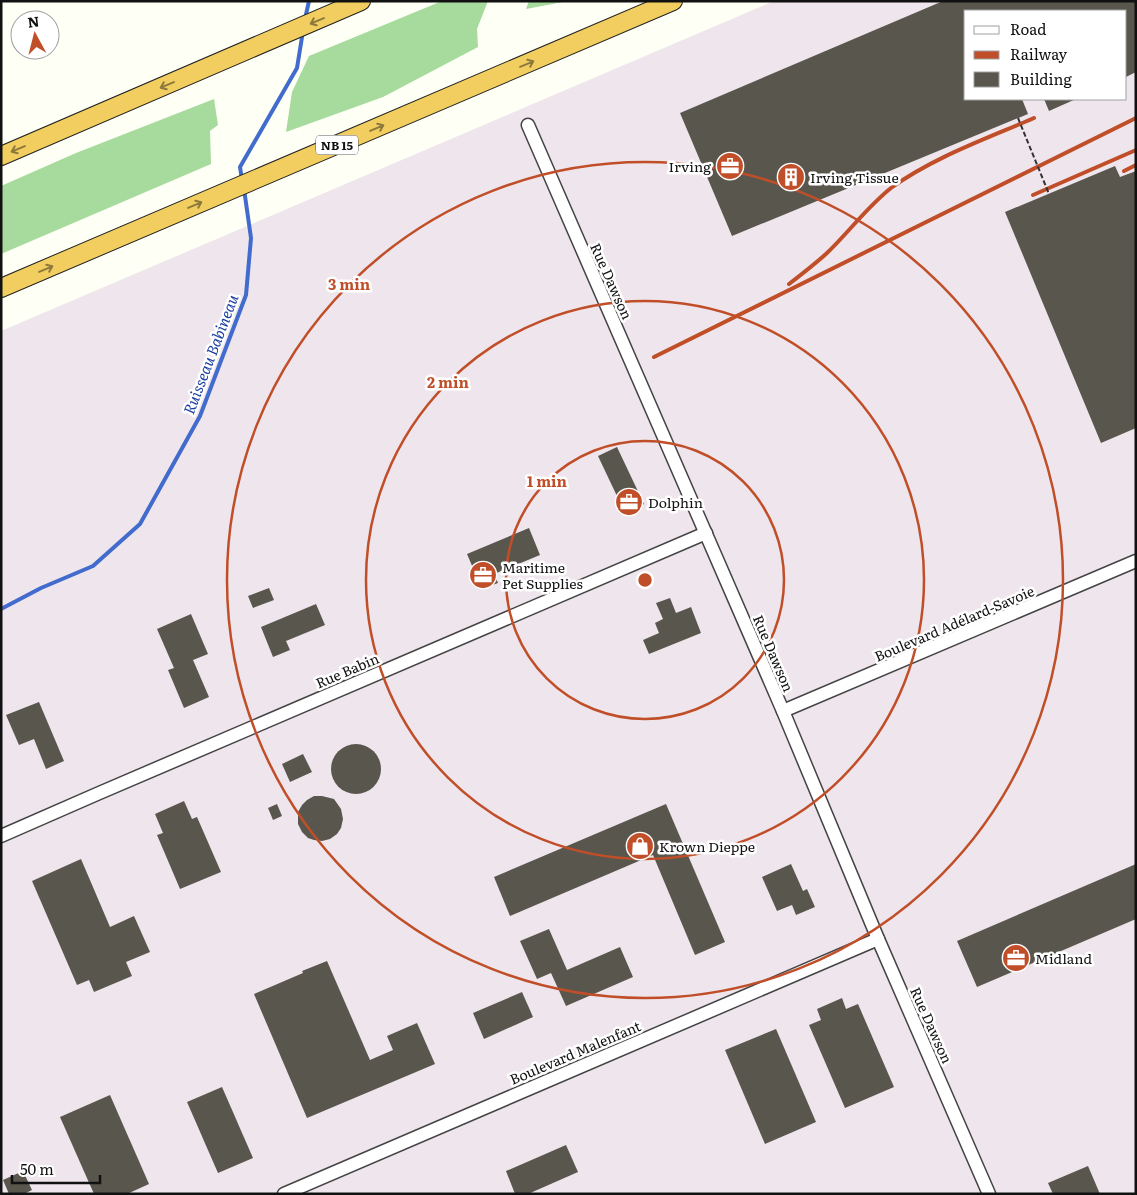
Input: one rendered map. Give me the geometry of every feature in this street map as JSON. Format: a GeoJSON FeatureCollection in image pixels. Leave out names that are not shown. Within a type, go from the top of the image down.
{"type":"FeatureCollection","features":[{"type":"Feature","properties":{"kind":"highway"},"geometry":{"type":"LineString","coordinates":[[1,156],[361,1]]}},
{"type":"Feature","properties":{"kind":"highway","name":"NB 15"},"geometry":{"type":"LineString","coordinates":[[1,288],[673,1]]}},
{"type":"Feature","properties":{"kind":"street","name":"Rue Dawson"},"geometry":{"type":"LineString","coordinates":[[528,125],[783,711],[878,939],[990,1194]]}},
{"type":"Feature","properties":{"kind":"street","name":"Rue Babin"},"geometry":{"type":"LineString","coordinates":[[1,836],[706,533]]}},
{"type":"Feature","properties":{"kind":"street","name":"Boulevard Adélard-Savoie"},"geometry":{"type":"LineString","coordinates":[[783,711],[1136,561]]}},
{"type":"Feature","properties":{"kind":"street","name":"Boulevard Malenfant"},"geometry":{"type":"LineString","coordinates":[[284,1194],[878,939]]}},
{"type":"Feature","properties":{"kind":"path"},"geometry":{"type":"LineString","coordinates":[[1018,118],[1049,194]]}},
{"type":"Feature","properties":{"kind":"shaded area"},"geometry":{"type":"Polygon","coordinates":[[[774,1],[1136,1],[1136,1194],[1,1194],[1,331],[774,1]]]}},
{"type":"Feature","properties":{"kind":"green space"},"geometry":{"type":"Polygon","coordinates":[[[442,1],[488,1],[477,29],[478,47],[383,97],[286,132],[292,92],[309,56],[442,1]]]}},
{"type":"Feature","properties":{"kind":"green space"},"geometry":{"type":"Polygon","coordinates":[[[529,1],[568,1],[526,9],[529,1]]]}},
{"type":"Feature","properties":{"kind":"green space"},"geometry":{"type":"Polygon","coordinates":[[[214,99],[218,125],[210,131],[211,164],[1,254],[1,186],[76,153],[214,99]]]}},
{"type":"Feature","properties":{"kind":"building","name":"Irving Tissue"},"geometry":{"type":"Polygon","coordinates":[[[943,1],[1136,1],[1136,72],[1127,76],[1127,10],[964,10],[964,100],[1022,100],[1028,114],[732,236],[680,113],[943,1]]]}},
{"type":"Feature","properties":{"kind":"building"},"geometry":{"type":"Polygon","coordinates":[[[1044,100],[1074,100],[1049,111],[1044,100]]]}},
{"type":"Feature","properties":{"kind":"building"},"geometry":{"type":"Polygon","coordinates":[[[1115,166],[1120,177],[1136,171],[1136,428],[1101,443],[1005,212],[1115,166]]]}},
{"type":"Feature","properties":{"kind":"building"},"geometry":{"type":"Polygon","coordinates":[[[617,447],[644,504],[625,513],[598,456],[617,447]]]}},
{"type":"Feature","properties":{"kind":"building"},"geometry":{"type":"Polygon","coordinates":[[[529,528],[540,555],[494,574],[498,583],[487,587],[484,580],[479,582],[467,554],[529,528]]]}},
{"type":"Feature","properties":{"kind":"building"},"geometry":{"type":"Polygon","coordinates":[[[269,588],[274,600],[253,608],[248,596],[269,588]]]}},
{"type":"Feature","properties":{"kind":"building"},"geometry":{"type":"Polygon","coordinates":[[[670,598],[676,613],[691,607],[701,633],[649,654],[643,640],[659,633],[655,623],[663,619],[656,603],[670,598]]]}},
{"type":"Feature","properties":{"kind":"building"},"geometry":{"type":"Polygon","coordinates":[[[316,604],[325,625],[286,641],[290,650],[273,657],[261,627],[316,604]]]}},
{"type":"Feature","properties":{"kind":"building"},"geometry":{"type":"Polygon","coordinates":[[[191,614],[208,654],[193,660],[209,697],[184,708],[168,670],[174,668],[157,629],[191,614]]]}},
{"type":"Feature","properties":{"kind":"building"},"geometry":{"type":"Polygon","coordinates":[[[39,702],[64,761],[46,769],[34,739],[19,745],[6,715],[39,702]]]}},
{"type":"Feature","properties":{"kind":"building"},"geometry":{"type":"Polygon","coordinates":[[[356,744],[370,748],[377,755],[381,769],[377,783],[370,790],[356,794],[342,790],[335,783],[331,769],[335,755],[342,748],[356,744]]]}},
{"type":"Feature","properties":{"kind":"building"},"geometry":{"type":"Polygon","coordinates":[[[303,754],[312,772],[290,782],[282,764],[303,754]]]}},
{"type":"Feature","properties":{"kind":"building"},"geometry":{"type":"Polygon","coordinates":[[[314,796],[334,799],[341,809],[343,819],[341,828],[330,839],[322,841],[308,838],[298,824],[298,812],[302,805],[314,796]]]}},
{"type":"Feature","properties":{"kind":"building"},"geometry":{"type":"Polygon","coordinates":[[[184,801],[192,819],[197,817],[221,872],[180,889],[157,835],[163,833],[155,814],[184,801]]]}},
{"type":"Feature","properties":{"kind":"building"},"geometry":{"type":"Polygon","coordinates":[[[277,804],[282,816],[273,820],[268,808],[277,804]]]}},
{"type":"Feature","properties":{"kind":"building"},"geometry":{"type":"Polygon","coordinates":[[[666,804],[725,942],[695,955],[653,855],[510,916],[494,877],[666,804]]]}},
{"type":"Feature","properties":{"kind":"building"},"geometry":{"type":"Polygon","coordinates":[[[81,859],[110,927],[134,916],[150,952],[126,962],[132,976],[94,992],[89,980],[77,985],[32,881],[81,859]]]}},
{"type":"Feature","properties":{"kind":"building"},"geometry":{"type":"Polygon","coordinates":[[[791,864],[803,891],[807,889],[815,907],[796,915],[792,905],[777,911],[762,877],[791,864]]]}},
{"type":"Feature","properties":{"kind":"building"},"geometry":{"type":"Polygon","coordinates":[[[1136,864],[1136,919],[977,987],[957,941],[1136,864]]]}},
{"type":"Feature","properties":{"kind":"building"},"geometry":{"type":"Polygon","coordinates":[[[549,929],[567,970],[620,947],[633,977],[566,1006],[551,973],[537,979],[520,941],[549,929]]]}},
{"type":"Feature","properties":{"kind":"building"},"geometry":{"type":"Polygon","coordinates":[[[327,961],[370,1060],[393,1050],[387,1036],[417,1023],[435,1064],[307,1118],[254,994],[327,961]]]}},
{"type":"Feature","properties":{"kind":"building"},"geometry":{"type":"Polygon","coordinates":[[[522,992],[533,1017],[484,1039],[473,1013],[522,992]]]}},
{"type":"Feature","properties":{"kind":"building"},"geometry":{"type":"Polygon","coordinates":[[[842,998],[846,1009],[858,1004],[894,1087],[845,1108],[809,1025],[821,1020],[817,1009],[842,998]]]}},
{"type":"Feature","properties":{"kind":"building"},"geometry":{"type":"Polygon","coordinates":[[[776,1029],[816,1122],[765,1144],[725,1050],[776,1029]]]}},
{"type":"Feature","properties":{"kind":"building"},"geometry":{"type":"Polygon","coordinates":[[[222,1087],[253,1158],[218,1173],[187,1102],[222,1087]]]}},
{"type":"Feature","properties":{"kind":"building"},"geometry":{"type":"Polygon","coordinates":[[[110,1095],[149,1184],[127,1194],[94,1194],[60,1117],[110,1095]]]}},
{"type":"Feature","properties":{"kind":"building"},"geometry":{"type":"Polygon","coordinates":[[[566,1145],[578,1172],[528,1194],[515,1194],[506,1171],[566,1145]]]}},
{"type":"Feature","properties":{"kind":"building"},"geometry":{"type":"Polygon","coordinates":[[[1088,1166],[1100,1194],[1053,1194],[1048,1183],[1088,1166]]]}},
{"type":"Feature","properties":{"kind":"building"},"geometry":{"type":"Polygon","coordinates":[[[23,1171],[32,1190],[24,1194],[9,1194],[3,1180],[23,1171]]]}},
{"type":"Feature","properties":{"kind":"waterway","name":"Ruisseau Babineau"},"geometry":{"type":"LineString","coordinates":[[305,19],[309,1]]}},
{"type":"Feature","properties":{"kind":"waterway","name":"Ruisseau Babineau"},"geometry":{"type":"LineString","coordinates":[[242,180],[240,167],[297,68],[303,31]]}},
{"type":"Feature","properties":{"kind":"waterway","name":"Ruisseau Babineau"},"geometry":{"type":"LineString","coordinates":[[1,609],[41,588],[93,566],[140,524],[200,416],[246,295],[251,238],[244,189]]}},
{"type":"Feature","properties":{"kind":"railway"},"geometry":{"type":"LineString","coordinates":[[789,284],[827,253],[874,203],[891,188],[942,158],[1034,118]]}},
{"type":"Feature","properties":{"kind":"railway"},"geometry":{"type":"LineString","coordinates":[[654,357],[1136,118]]}},
{"type":"Feature","properties":{"kind":"railway"},"geometry":{"type":"LineString","coordinates":[[1033,195],[1136,150]]}},
{"type":"Feature","properties":{"kind":"railway"},"geometry":{"type":"LineString","coordinates":[[1124,171],[1136,165]]}},
{"type":"Feature","properties":{"kind":"place","name":"Irving"},"geometry":{"type":"Point","coordinates":[730,166]}},
{"type":"Feature","properties":{"kind":"place","name":"Irving Tissue"},"geometry":{"type":"Point","coordinates":[791,177]}},
{"type":"Feature","properties":{"kind":"place","name":"Dolphin"},"geometry":{"type":"Point","coordinates":[629,502]}},
{"type":"Feature","properties":{"kind":"place","name":"Maritime Pet Supplies"},"geometry":{"type":"Point","coordinates":[483,575]}},
{"type":"Feature","properties":{"kind":"place","name":"Krown Dieppe"},"geometry":{"type":"Point","coordinates":[640,846]}},
{"type":"Feature","properties":{"kind":"place","name":"Midland"},"geometry":{"type":"Point","coordinates":[1016,958]}}]}
